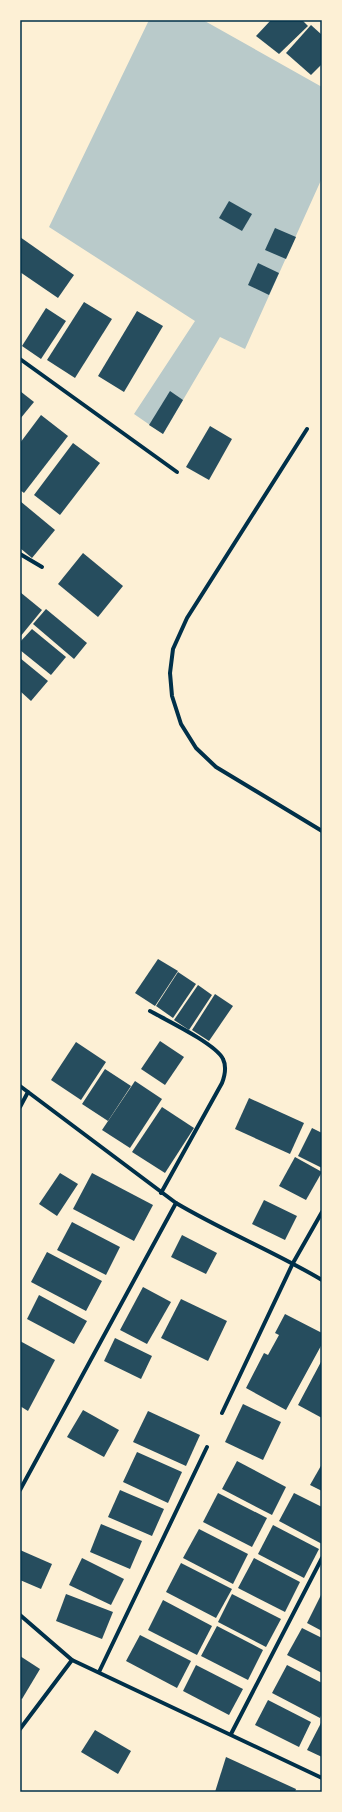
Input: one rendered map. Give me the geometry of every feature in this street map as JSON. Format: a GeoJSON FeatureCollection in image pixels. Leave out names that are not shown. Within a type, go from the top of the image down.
{"type":"FeatureCollection","features":[{"type":"Feature","properties":{"kind":"street"},"geometry":{"type":"LineString","coordinates":[[20,359],[177,472]]}},
{"type":"Feature","properties":{"kind":"street"},"geometry":{"type":"LineString","coordinates":[[307,429],[187,618],[173,649],[170,673],[172,696],[181,724],[196,748],[216,767],[322,830]]}},
{"type":"Feature","properties":{"kind":"street"},"geometry":{"type":"LineString","coordinates":[[20,554],[42,567]]}},
{"type":"Feature","properties":{"kind":"street"},"geometry":{"type":"LineString","coordinates":[[150,1011],[215,1049],[223,1059],[226,1072],[222,1083],[161,1193]]}},
{"type":"Feature","properties":{"kind":"street"},"geometry":{"type":"LineString","coordinates":[[20,1086],[176,1203],[199,1217],[293,1263],[322,1280]]}},
{"type":"Feature","properties":{"kind":"street"},"geometry":{"type":"LineString","coordinates":[[20,1108],[28,1092]]}},
{"type":"Feature","properties":{"kind":"street"},"geometry":{"type":"LineString","coordinates":[[20,1490],[176,1203]]}},
{"type":"Feature","properties":{"kind":"street"},"geometry":{"type":"LineString","coordinates":[[222,1413],[293,1263],[322,1212]]}},
{"type":"Feature","properties":{"kind":"street"},"geometry":{"type":"LineString","coordinates":[[99,1672],[207,1447]]}},
{"type":"Feature","properties":{"kind":"street"},"geometry":{"type":"LineString","coordinates":[[231,1734],[322,1558]]}},
{"type":"Feature","properties":{"kind":"street"},"geometry":{"type":"LineString","coordinates":[[20,1615],[72,1660],[322,1778]]}},
{"type":"Feature","properties":{"kind":"street"},"geometry":{"type":"LineString","coordinates":[[20,1729],[72,1660]]}},
{"type":"Feature","properties":{"kind":"shaded area"},"geometry":{"type":"Polygon","coordinates":[[[149,20],[203,20],[322,87],[322,178],[245,349],[220,337],[163,434],[134,414],[195,321],[49,227],[149,20]]]}},
{"type":"Feature","properties":{"kind":"building"},"geometry":{"type":"Polygon","coordinates":[[[271,20],[302,20],[308,26],[279,54],[256,36],[271,20]]]}},
{"type":"Feature","properties":{"kind":"building"},"geometry":{"type":"Polygon","coordinates":[[[311,25],[322,35],[322,64],[311,75],[286,53],[311,25]]]}},
{"type":"Feature","properties":{"kind":"building"},"geometry":{"type":"Polygon","coordinates":[[[229,201],[252,214],[242,231],[219,218],[229,201]]]}},
{"type":"Feature","properties":{"kind":"building"},"geometry":{"type":"Polygon","coordinates":[[[275,228],[296,237],[286,259],[265,250],[275,228]]]}},
{"type":"Feature","properties":{"kind":"building"},"geometry":{"type":"Polygon","coordinates":[[[20,237],[74,275],[58,298],[20,272],[20,237]]]}},
{"type":"Feature","properties":{"kind":"building"},"geometry":{"type":"Polygon","coordinates":[[[258,263],[279,273],[269,295],[248,285],[258,263]]]}},
{"type":"Feature","properties":{"kind":"building"},"geometry":{"type":"Polygon","coordinates":[[[84,302],[112,319],[75,378],[47,360],[84,302]]]}},
{"type":"Feature","properties":{"kind":"building"},"geometry":{"type":"Polygon","coordinates":[[[46,308],[66,321],[41,359],[22,346],[46,308]]]}},
{"type":"Feature","properties":{"kind":"building"},"geometry":{"type":"Polygon","coordinates":[[[137,311],[163,326],[124,392],[98,376],[137,311]]]}},
{"type":"Feature","properties":{"kind":"building"},"geometry":{"type":"Polygon","coordinates":[[[20,391],[34,402],[20,419],[20,391]]]}},
{"type":"Feature","properties":{"kind":"building"},"geometry":{"type":"Polygon","coordinates":[[[170,391],[183,400],[163,434],[149,425],[170,391]]]}},
{"type":"Feature","properties":{"kind":"building"},"geometry":{"type":"Polygon","coordinates":[[[41,415],[68,436],[24,493],[20,490],[20,443],[41,415]]]}},
{"type":"Feature","properties":{"kind":"building"},"geometry":{"type":"Polygon","coordinates":[[[210,426],[232,439],[209,480],[186,467],[210,426]]]}},
{"type":"Feature","properties":{"kind":"building"},"geometry":{"type":"Polygon","coordinates":[[[73,443],[100,463],[60,515],[34,495],[73,443]]]}},
{"type":"Feature","properties":{"kind":"building"},"geometry":{"type":"Polygon","coordinates":[[[20,501],[55,530],[32,558],[20,548],[20,501]]]}},
{"type":"Feature","properties":{"kind":"building"},"geometry":{"type":"Polygon","coordinates":[[[83,553],[123,586],[98,617],[58,584],[83,553]]]}},
{"type":"Feature","properties":{"kind":"building"},"geometry":{"type":"Polygon","coordinates":[[[20,592],[42,610],[20,637],[20,592]]]}},
{"type":"Feature","properties":{"kind":"building"},"geometry":{"type":"Polygon","coordinates":[[[46,609],[87,643],[74,659],[33,624],[46,609]]]}},
{"type":"Feature","properties":{"kind":"building"},"geometry":{"type":"Polygon","coordinates":[[[32,629],[66,657],[51,675],[20,650],[20,642],[32,629]]]}},
{"type":"Feature","properties":{"kind":"building"},"geometry":{"type":"Polygon","coordinates":[[[20,658],[48,681],[31,701],[20,691],[20,658]]]}},
{"type":"Feature","properties":{"kind":"building"},"geometry":{"type":"Polygon","coordinates":[[[158,959],[178,971],[155,1006],[135,993],[158,959]]]}},
{"type":"Feature","properties":{"kind":"building"},"geometry":{"type":"Polygon","coordinates":[[[178,972],[196,984],[173,1018],[156,1006],[178,972]]]}},
{"type":"Feature","properties":{"kind":"building"},"geometry":{"type":"Polygon","coordinates":[[[198,985],[212,995],[189,1030],[174,1020],[198,985]]]}},
{"type":"Feature","properties":{"kind":"building"},"geometry":{"type":"Polygon","coordinates":[[[215,994],[233,1006],[209,1041],[192,1030],[215,994]]]}},
{"type":"Feature","properties":{"kind":"building"},"geometry":{"type":"Polygon","coordinates":[[[160,1041],[184,1057],[165,1085],[141,1069],[160,1041]]]}},
{"type":"Feature","properties":{"kind":"building"},"geometry":{"type":"Polygon","coordinates":[[[76,1042],[106,1062],[81,1100],[51,1080],[76,1042]]]}},
{"type":"Feature","properties":{"kind":"building"},"geometry":{"type":"Polygon","coordinates":[[[105,1069],[131,1086],[108,1121],[82,1104],[105,1069]]]}},
{"type":"Feature","properties":{"kind":"building"},"geometry":{"type":"Polygon","coordinates":[[[135,1081],[162,1099],[130,1148],[102,1130],[135,1081]]]}},
{"type":"Feature","properties":{"kind":"building"},"geometry":{"type":"Polygon","coordinates":[[[249,1098],[304,1123],[290,1154],[235,1129],[249,1098]]]}},
{"type":"Feature","properties":{"kind":"building"},"geometry":{"type":"Polygon","coordinates":[[[162,1107],[194,1128],[165,1173],[132,1152],[162,1107]]]}},
{"type":"Feature","properties":{"kind":"building"},"geometry":{"type":"Polygon","coordinates":[[[312,1128],[322,1133],[322,1168],[298,1156],[312,1128]]]}},
{"type":"Feature","properties":{"kind":"building"},"geometry":{"type":"Polygon","coordinates":[[[295,1157],[322,1172],[306,1200],[279,1186],[295,1157]]]}},
{"type":"Feature","properties":{"kind":"building"},"geometry":{"type":"Polygon","coordinates":[[[60,1173],[78,1184],[57,1216],[39,1204],[60,1173]]]}},
{"type":"Feature","properties":{"kind":"building"},"geometry":{"type":"Polygon","coordinates":[[[92,1173],[153,1205],[134,1241],[73,1209],[92,1173]]]}},
{"type":"Feature","properties":{"kind":"building"},"geometry":{"type":"Polygon","coordinates":[[[264,1200],[297,1216],[285,1240],[252,1224],[264,1200]]]}},
{"type":"Feature","properties":{"kind":"building"},"geometry":{"type":"Polygon","coordinates":[[[72,1222],[120,1247],[106,1275],[57,1250],[72,1222]]]}},
{"type":"Feature","properties":{"kind":"building"},"geometry":{"type":"Polygon","coordinates":[[[182,1235],[217,1253],[206,1274],[171,1257],[182,1235]]]}},
{"type":"Feature","properties":{"kind":"building"},"geometry":{"type":"Polygon","coordinates":[[[47,1252],[102,1281],[86,1311],[31,1282],[47,1252]]]}},
{"type":"Feature","properties":{"kind":"building"},"geometry":{"type":"Polygon","coordinates":[[[143,1287],[171,1302],[147,1344],[120,1330],[143,1287]]]}},
{"type":"Feature","properties":{"kind":"building"},"geometry":{"type":"Polygon","coordinates":[[[39,1295],[87,1321],[74,1344],[27,1319],[39,1295]]]}},
{"type":"Feature","properties":{"kind":"building"},"geometry":{"type":"Polygon","coordinates":[[[181,1299],[227,1321],[208,1361],[161,1338],[181,1299]]]}},
{"type":"Feature","properties":{"kind":"building"},"geometry":{"type":"Polygon","coordinates":[[[285,1314],[322,1333],[322,1344],[286,1410],[246,1388],[264,1353],[268,1355],[279,1335],[275,1333],[285,1314]]]}},
{"type":"Feature","properties":{"kind":"building"},"geometry":{"type":"Polygon","coordinates":[[[115,1338],[152,1356],[141,1379],[104,1361],[115,1338]]]}},
{"type":"Feature","properties":{"kind":"building"},"geometry":{"type":"Polygon","coordinates":[[[20,1341],[55,1360],[28,1411],[20,1406],[20,1341]]]}},
{"type":"Feature","properties":{"kind":"building"},"geometry":{"type":"Polygon","coordinates":[[[322,1360],[322,1418],[298,1405],[322,1360]]]}},
{"type":"Feature","properties":{"kind":"building"},"geometry":{"type":"Polygon","coordinates":[[[243,1404],[281,1422],[263,1460],[225,1442],[243,1404]]]}},
{"type":"Feature","properties":{"kind":"building"},"geometry":{"type":"Polygon","coordinates":[[[83,1410],[119,1430],[104,1457],[67,1437],[83,1410]]]}},
{"type":"Feature","properties":{"kind":"building"},"geometry":{"type":"Polygon","coordinates":[[[148,1411],[200,1435],[186,1466],[133,1442],[148,1411]]]}},
{"type":"Feature","properties":{"kind":"building"},"geometry":{"type":"Polygon","coordinates":[[[137,1452],[182,1472],[168,1503],[123,1482],[137,1452]]]}},
{"type":"Feature","properties":{"kind":"building"},"geometry":{"type":"Polygon","coordinates":[[[237,1461],[286,1487],[272,1515],[222,1489],[237,1461]]]}},
{"type":"Feature","properties":{"kind":"building"},"geometry":{"type":"Polygon","coordinates":[[[322,1464],[322,1491],[310,1485],[322,1464]]]}},
{"type":"Feature","properties":{"kind":"building"},"geometry":{"type":"Polygon","coordinates":[[[120,1490],[164,1509],[152,1536],[108,1517],[120,1490]]]}},
{"type":"Feature","properties":{"kind":"building"},"geometry":{"type":"Polygon","coordinates":[[[218,1493],[267,1518],[252,1547],[203,1522],[218,1493]]]}},
{"type":"Feature","properties":{"kind":"building"},"geometry":{"type":"Polygon","coordinates":[[[294,1493],[322,1507],[322,1544],[279,1521],[294,1493]]]}},
{"type":"Feature","properties":{"kind":"building"},"geometry":{"type":"Polygon","coordinates":[[[101,1524],[142,1541],[130,1569],[90,1552],[101,1524]]]}},
{"type":"Feature","properties":{"kind":"building"},"geometry":{"type":"Polygon","coordinates":[[[273,1525],[319,1549],[304,1578],[258,1554],[273,1525]]]}},
{"type":"Feature","properties":{"kind":"building"},"geometry":{"type":"Polygon","coordinates":[[[199,1529],[248,1554],[233,1584],[183,1558],[199,1529]]]}},
{"type":"Feature","properties":{"kind":"building"},"geometry":{"type":"Polygon","coordinates":[[[20,1550],[52,1564],[41,1589],[20,1580],[20,1550]]]}},
{"type":"Feature","properties":{"kind":"building"},"geometry":{"type":"Polygon","coordinates":[[[82,1558],[124,1579],[111,1605],[69,1585],[82,1558]]]}},
{"type":"Feature","properties":{"kind":"building"},"geometry":{"type":"Polygon","coordinates":[[[254,1558],[300,1582],[285,1612],[238,1588],[254,1558]]]}},
{"type":"Feature","properties":{"kind":"building"},"geometry":{"type":"Polygon","coordinates":[[[181,1563],[232,1589],[216,1618],[166,1592],[181,1563]]]}},
{"type":"Feature","properties":{"kind":"building"},"geometry":{"type":"Polygon","coordinates":[[[322,1593],[322,1631],[307,1623],[322,1593]]]}},
{"type":"Feature","properties":{"kind":"building"},"geometry":{"type":"Polygon","coordinates":[[[66,1594],[113,1612],[102,1639],[56,1621],[66,1594]]]}},
{"type":"Feature","properties":{"kind":"building"},"geometry":{"type":"Polygon","coordinates":[[[232,1594],[281,1619],[266,1647],[218,1622],[232,1594]]]}},
{"type":"Feature","properties":{"kind":"building"},"geometry":{"type":"Polygon","coordinates":[[[163,1600],[212,1626],[197,1655],[148,1630],[163,1600]]]}},
{"type":"Feature","properties":{"kind":"building"},"geometry":{"type":"Polygon","coordinates":[[[217,1626],[263,1650],[248,1680],[201,1656],[217,1626]]]}},
{"type":"Feature","properties":{"kind":"building"},"geometry":{"type":"Polygon","coordinates":[[[302,1628],[322,1638],[322,1673],[287,1655],[302,1628]]]}},
{"type":"Feature","properties":{"kind":"building"},"geometry":{"type":"Polygon","coordinates":[[[140,1635],[191,1661],[177,1688],[126,1661],[140,1635]]]}},
{"type":"Feature","properties":{"kind":"building"},"geometry":{"type":"Polygon","coordinates":[[[20,1656],[40,1669],[22,1699],[20,1698],[20,1656]]]}},
{"type":"Feature","properties":{"kind":"building"},"geometry":{"type":"Polygon","coordinates":[[[196,1665],[243,1689],[229,1715],[183,1691],[196,1665]]]}},
{"type":"Feature","properties":{"kind":"building"},"geometry":{"type":"Polygon","coordinates":[[[287,1665],[322,1683],[322,1713],[320,1718],[272,1693],[287,1665]]]}},
{"type":"Feature","properties":{"kind":"building"},"geometry":{"type":"Polygon","coordinates":[[[268,1700],[311,1722],[299,1747],[255,1725],[268,1700]]]}},
{"type":"Feature","properties":{"kind":"building"},"geometry":{"type":"Polygon","coordinates":[[[322,1721],[322,1757],[307,1750],[322,1721]]]}},
{"type":"Feature","properties":{"kind":"building"},"geometry":{"type":"Polygon","coordinates":[[[95,1730],[131,1751],[118,1774],[81,1752],[95,1730]]]}},
{"type":"Feature","properties":{"kind":"building"},"geometry":{"type":"Polygon","coordinates":[[[226,1757],[296,1789],[295,1792],[215,1792],[226,1757]]]}}]}
